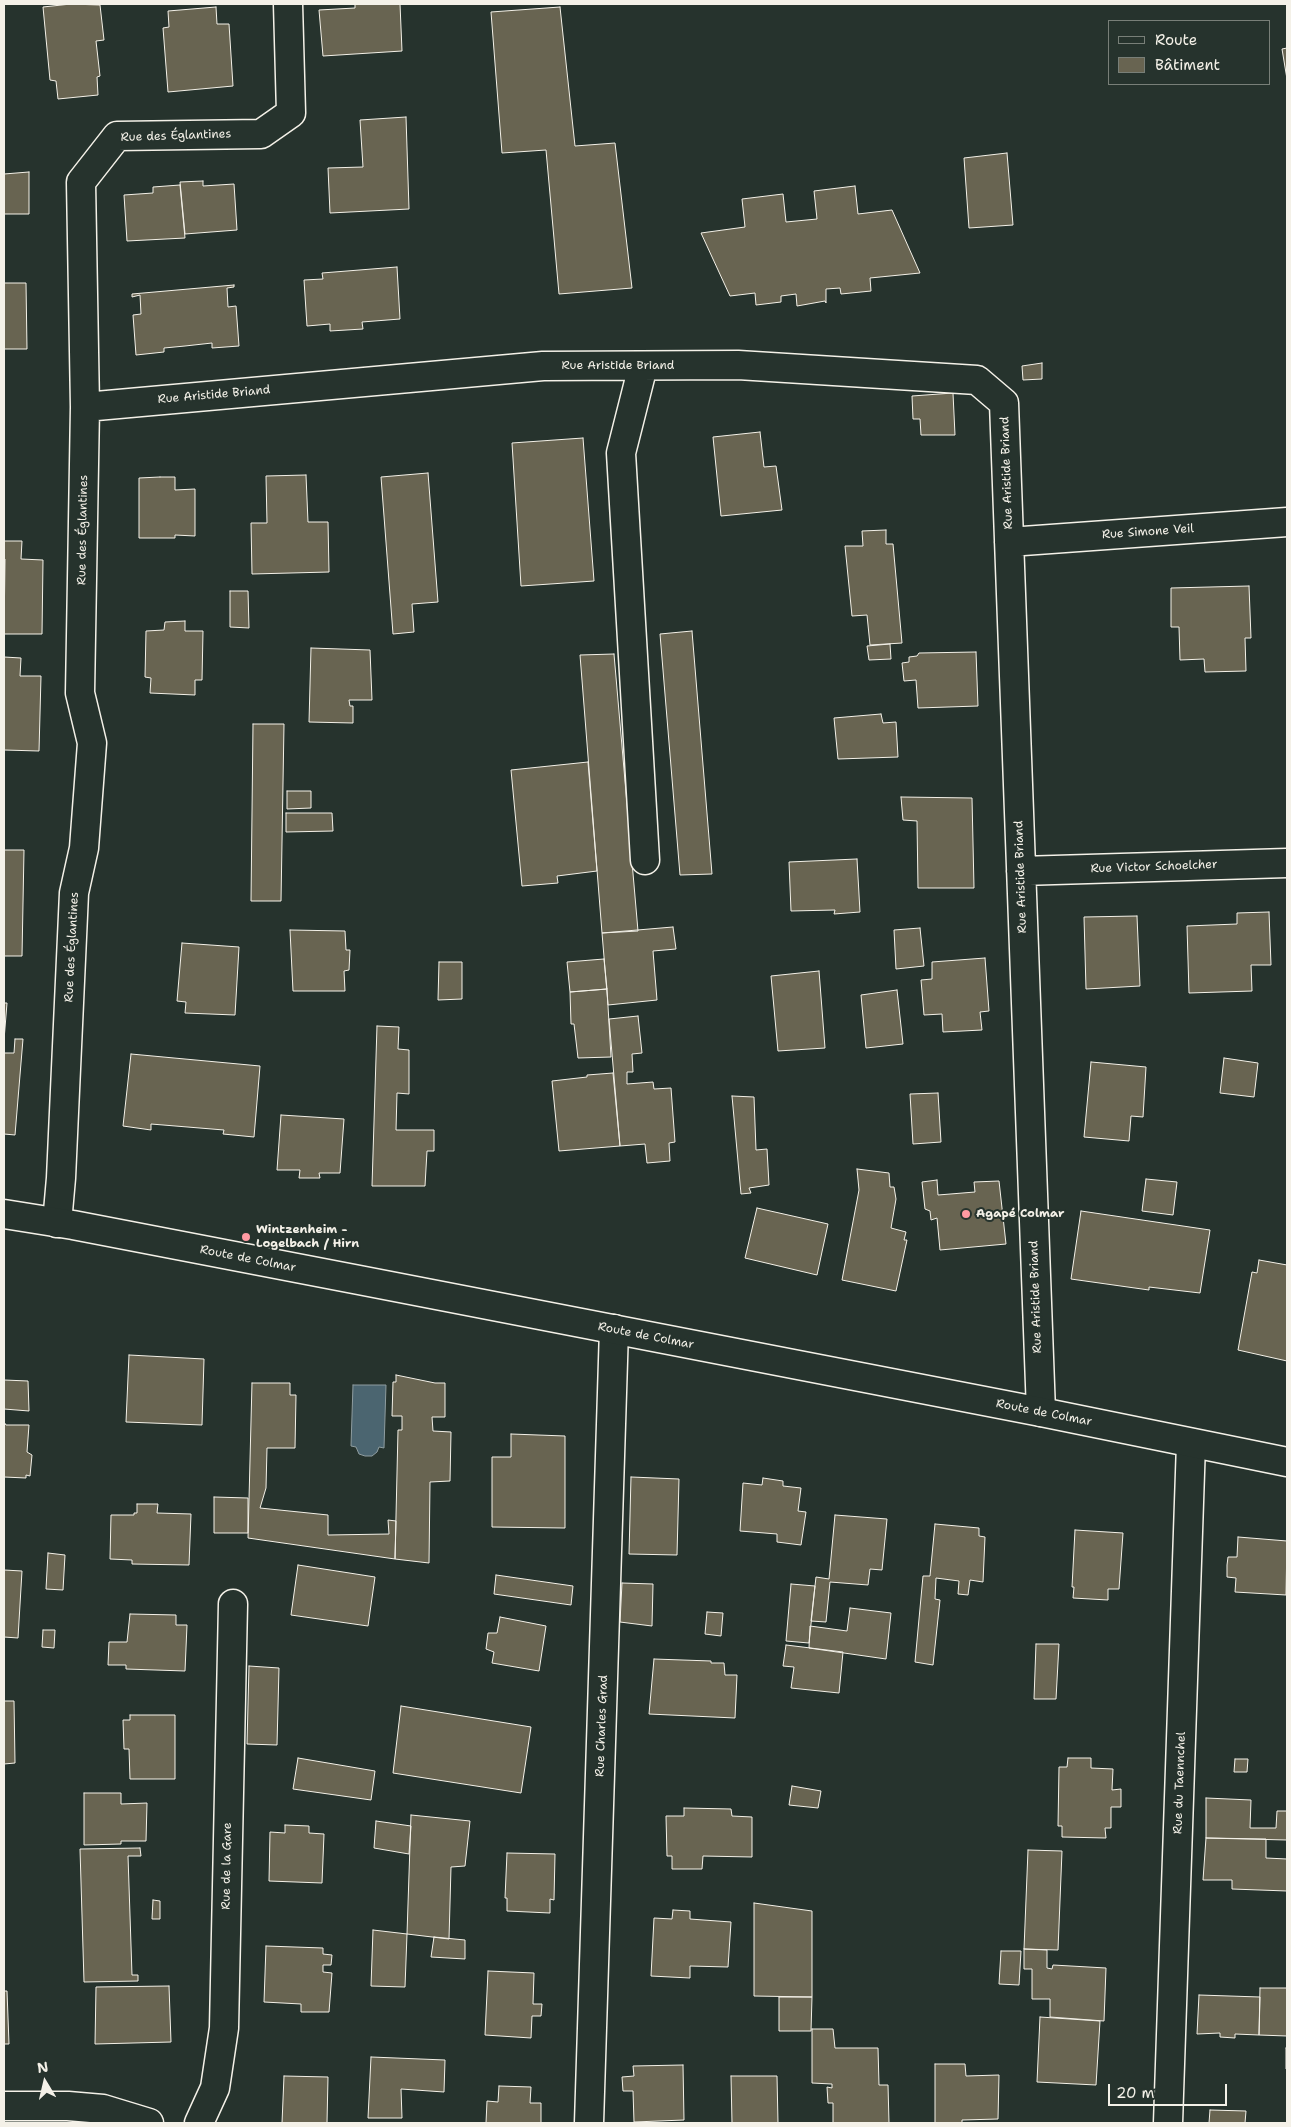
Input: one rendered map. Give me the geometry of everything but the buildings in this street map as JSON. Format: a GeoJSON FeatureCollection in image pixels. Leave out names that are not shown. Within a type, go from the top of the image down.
{"type":"FeatureCollection","features":[{"type":"Feature","properties":{"kind":"street","name":"Rue des Églantines"},"geometry":{"type":"LineString","coordinates":[[57,1223],[62,1178],[74,893],[84,848],[92,743],[80,693],[84,407],[81,182],[117,136],[261,134],[291,113],[288,4]]}},
{"type":"Feature","properties":{"kind":"street","name":"Rue Aristide Briand"},"geometry":{"type":"LineString","coordinates":[[84,407],[543,366],[738,365],[977,380],[1004,403],[1041,1412]]}},
{"type":"Feature","properties":{"kind":"street"},"geometry":{"type":"LineString","coordinates":[[643,366],[621,452],[645,860]]}},
{"type":"Feature","properties":{"kind":"street","name":"Rue Simone Veil"},"geometry":{"type":"LineString","coordinates":[[1009,542],[1287,522]]}},
{"type":"Feature","properties":{"kind":"street","name":"Rue Victor Schoelcher"},"geometry":{"type":"LineString","coordinates":[[1021,871],[1287,863]]}},
{"type":"Feature","properties":{"kind":"street","name":"Route de Colmar"},"geometry":{"type":"LineString","coordinates":[[4,1214],[614,1329],[1287,1462]]}},
{"type":"Feature","properties":{"kind":"street","name":"Rue Charles Grad"},"geometry":{"type":"LineString","coordinates":[[590,2123],[614,1329]]}},
{"type":"Feature","properties":{"kind":"street","name":"Rue du Taennchel"},"geometry":{"type":"LineString","coordinates":[[1168,2123],[1191,1443]]}},
{"type":"Feature","properties":{"kind":"street","name":"Rue de la Gare"},"geometry":{"type":"LineString","coordinates":[[199,2123],[214,2088],[224,2028],[233,1604]]}},
{"type":"Feature","properties":{"kind":"street"},"geometry":{"type":"LineString","coordinates":[[4,2106],[68,2106],[103,2109],[148,2123]]}},
{"type":"Feature","properties":{"kind":"water"},"geometry":{"type":"Polygon","coordinates":[[[353,1385],[386,1385],[384,1448],[379,1447],[372,1456],[359,1454],[356,1447],[351,1446],[353,1385]]]}},
{"type":"Feature","properties":{"kind":"place","name":"Agapé Colmar"},"geometry":{"type":"Point","coordinates":[966,1214]}},
{"type":"Feature","properties":{"kind":"place","name":"Wintzenheim - Logelbach / Hirn"},"geometry":{"type":"Point","coordinates":[246,1237]}}]}
